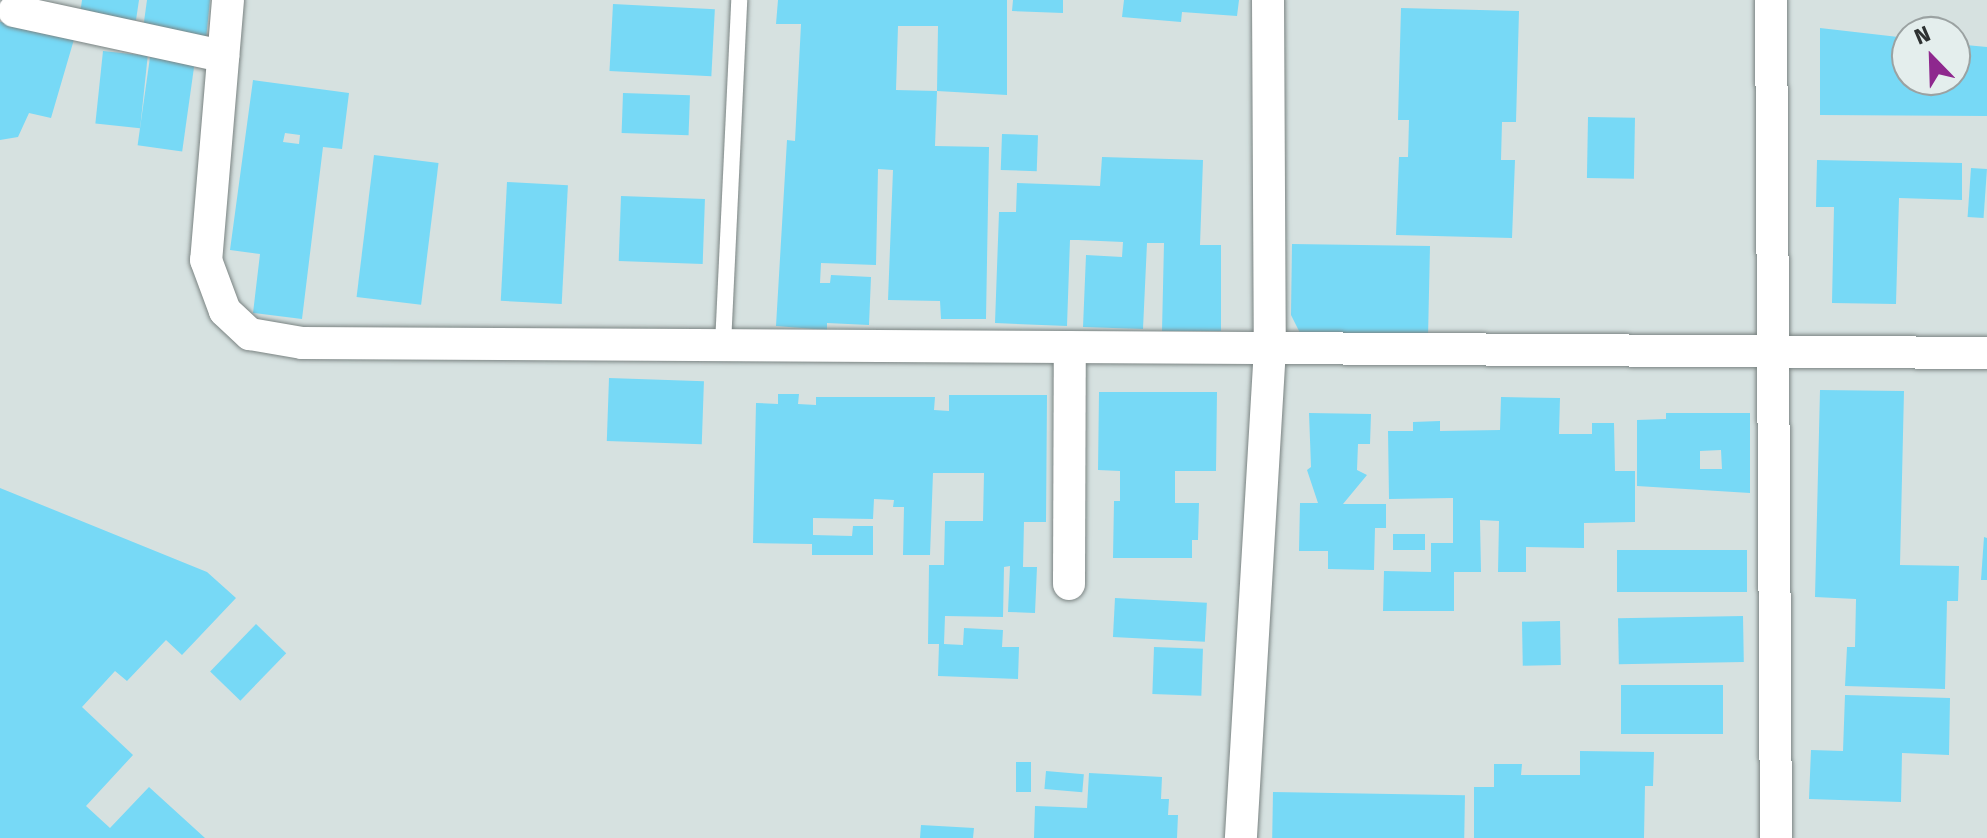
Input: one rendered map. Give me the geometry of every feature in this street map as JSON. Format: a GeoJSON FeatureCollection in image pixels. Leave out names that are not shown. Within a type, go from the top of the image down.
{"type":"FeatureCollection","features":[{"type":"Feature","properties":{"kind":"street"},"geometry":{"type":"LineString","coordinates":[[228,0],[206,260],[225,311],[250,334],[302,343],[1987,353]]}},
{"type":"Feature","properties":{"kind":"street"},"geometry":{"type":"LineString","coordinates":[[1241,838],[1270,348],[1268,0]]}},
{"type":"Feature","properties":{"kind":"street"},"geometry":{"type":"LineString","coordinates":[[1771,0],[1776,838]]}},
{"type":"Feature","properties":{"kind":"street"},"geometry":{"type":"LineString","coordinates":[[14,11],[223,56]]}},
{"type":"Feature","properties":{"kind":"street"},"geometry":{"type":"LineString","coordinates":[[1069,584],[1070,347]]}},
{"type":"Feature","properties":{"kind":"lane"},"geometry":{"type":"LineString","coordinates":[[723,345],[739,0]]}},
{"type":"Feature","properties":{"kind":"building"},"geometry":{"type":"Polygon","coordinates":[[[82,0],[139,0],[136,20],[79,21],[82,0]]]}},
{"type":"Feature","properties":{"kind":"building"},"geometry":{"type":"Polygon","coordinates":[[[147,0],[210,0],[206,39],[143,29],[147,0]]]}},
{"type":"Feature","properties":{"kind":"building"},"geometry":{"type":"Polygon","coordinates":[[[778,0],[1007,0],[1007,95],[937,91],[935,146],[989,147],[986,319],[941,319],[940,301],[888,300],[893,170],[878,169],[876,265],[821,263],[820,283],[830,283],[831,275],[871,277],[869,325],[827,323],[827,330],[776,326],[787,140],[795,141],[801,24],[776,24],[778,0]],[[898,26],[896,90],[937,91],[938,26],[898,26]]]}},
{"type":"Feature","properties":{"kind":"building"},"geometry":{"type":"Polygon","coordinates":[[[1013,0],[1063,0],[1063,13],[1012,11],[1013,0]]]}},
{"type":"Feature","properties":{"kind":"building"},"geometry":{"type":"Polygon","coordinates":[[[1124,0],[1239,0],[1237,16],[1182,12],[1181,22],[1122,17],[1124,0]]]}},
{"type":"Feature","properties":{"kind":"building"},"geometry":{"type":"Polygon","coordinates":[[[613,4],[715,9],[711,76],[609,71],[613,4]]]}},
{"type":"Feature","properties":{"kind":"building"},"geometry":{"type":"Polygon","coordinates":[[[1401,8],[1519,11],[1516,122],[1502,122],[1501,160],[1515,160],[1512,238],[1396,235],[1399,157],[1408,157],[1409,120],[1398,120],[1401,8]]]}},
{"type":"Feature","properties":{"kind":"building"},"geometry":{"type":"Polygon","coordinates":[[[21,20],[75,36],[51,118],[29,113],[18,137],[0,140],[0,22],[21,20]]]}},
{"type":"Feature","properties":{"kind":"building"},"geometry":{"type":"Polygon","coordinates":[[[1820,28],[1891,36],[1891,96],[1971,96],[1971,46],[1987,47],[1987,116],[1820,115],[1820,28]]]}},
{"type":"Feature","properties":{"kind":"building"},"geometry":{"type":"Polygon","coordinates":[[[103,51],[148,56],[140,128],[95,124],[103,51]]]}},
{"type":"Feature","properties":{"kind":"building"},"geometry":{"type":"Polygon","coordinates":[[[150,57],[195,63],[182,151],[138,145],[150,57]]]}},
{"type":"Feature","properties":{"kind":"building"},"geometry":{"type":"Polygon","coordinates":[[[253,80],[349,93],[342,149],[323,147],[302,319],[253,313],[260,254],[230,250],[253,80]],[[285,133],[283,142],[299,144],[300,135],[285,133]]]}},
{"type":"Feature","properties":{"kind":"building"},"geometry":{"type":"Polygon","coordinates":[[[623,93],[690,95],[689,135],[622,133],[623,93]]]}},
{"type":"Feature","properties":{"kind":"building"},"geometry":{"type":"Polygon","coordinates":[[[1588,117],[1635,118],[1634,179],[1587,178],[1588,117]]]}},
{"type":"Feature","properties":{"kind":"building"},"geometry":{"type":"Polygon","coordinates":[[[1002,134],[1038,135],[1037,171],[1001,170],[1002,134]]]}},
{"type":"Feature","properties":{"kind":"building"},"geometry":{"type":"Polygon","coordinates":[[[374,155],[439,163],[421,305],[357,297],[374,155]]]}},
{"type":"Feature","properties":{"kind":"building"},"geometry":{"type":"Polygon","coordinates":[[[1102,157],[1203,160],[1200,245],[1221,245],[1221,331],[1162,331],[1164,243],[1147,243],[1143,329],[1083,327],[1086,255],[1122,257],[1123,242],[1078,240],[1070,240],[1067,326],[995,323],[999,212],[1016,212],[1017,183],[1100,186],[1102,157]]]}},
{"type":"Feature","properties":{"kind":"building"},"geometry":{"type":"Polygon","coordinates":[[[1817,160],[1962,163],[1962,200],[1899,198],[1896,304],[1832,303],[1834,207],[1816,207],[1817,160]]]}},
{"type":"Feature","properties":{"kind":"building"},"geometry":{"type":"Polygon","coordinates":[[[1971,168],[1987,169],[1984,218],[1968,217],[1971,168]]]}},
{"type":"Feature","properties":{"kind":"building"},"geometry":{"type":"Polygon","coordinates":[[[507,182],[568,185],[562,304],[501,301],[507,182]]]}},
{"type":"Feature","properties":{"kind":"building"},"geometry":{"type":"Polygon","coordinates":[[[621,196],[705,199],[703,264],[619,261],[621,196]]]}},
{"type":"Feature","properties":{"kind":"building"},"geometry":{"type":"Polygon","coordinates":[[[1292,244],[1430,246],[1428,338],[1301,335],[1291,315],[1292,244]]]}},
{"type":"Feature","properties":{"kind":"building"},"geometry":{"type":"Polygon","coordinates":[[[609,378],[704,381],[702,444],[607,441],[609,378]]]}},
{"type":"Feature","properties":{"kind":"building"},"geometry":{"type":"Polygon","coordinates":[[[1820,390],[1904,391],[1900,565],[1959,566],[1958,601],[1947,601],[1945,689],[1845,686],[1847,647],[1855,647],[1856,599],[1815,597],[1820,390]]]}},
{"type":"Feature","properties":{"kind":"building"},"geometry":{"type":"Polygon","coordinates":[[[1099,392],[1217,392],[1216,471],[1175,471],[1175,503],[1199,503],[1198,540],[1192,540],[1192,558],[1113,558],[1114,501],[1120,501],[1120,471],[1098,470],[1099,392]]]}},
{"type":"Feature","properties":{"kind":"building"},"geometry":{"type":"Polygon","coordinates":[[[778,394],[799,394],[798,404],[816,405],[816,397],[935,397],[934,410],[949,411],[949,395],[1047,395],[1046,522],[1024,522],[1023,567],[1037,567],[1035,613],[1008,612],[1010,566],[1004,567],[1003,617],[945,616],[944,644],[963,645],[964,628],[1003,630],[1002,647],[1019,647],[1018,679],[938,676],[939,644],[928,644],[929,565],[944,565],[945,521],[983,521],[984,473],[933,473],[930,555],[903,555],[904,507],[893,507],[894,500],[874,499],[873,519],[813,518],[813,535],[852,536],[853,526],[873,526],[873,555],[812,555],[812,544],[753,543],[756,403],[778,404],[778,394]]]}},
{"type":"Feature","properties":{"kind":"building"},"geometry":{"type":"Polygon","coordinates":[[[1501,397],[1560,398],[1559,434],[1592,434],[1592,423],[1614,423],[1615,471],[1635,471],[1635,522],[1584,523],[1584,548],[1526,547],[1526,572],[1498,572],[1499,521],[1480,520],[1481,572],[1454,572],[1454,611],[1383,611],[1384,571],[1431,572],[1431,543],[1453,543],[1453,498],[1389,499],[1388,431],[1413,431],[1413,422],[1440,421],[1440,431],[1500,430],[1501,397]]]}},
{"type":"Feature","properties":{"kind":"building"},"geometry":{"type":"Polygon","coordinates":[[[1309,413],[1371,414],[1370,444],[1358,444],[1357,470],[1367,475],[1343,504],[1386,504],[1386,528],[1375,528],[1374,570],[1328,569],[1328,551],[1299,551],[1300,503],[1318,503],[1307,470],[1311,467],[1309,413]]]}},
{"type":"Feature","properties":{"kind":"building"},"geometry":{"type":"Polygon","coordinates":[[[1666,413],[1750,413],[1750,493],[1637,486],[1637,420],[1666,419],[1666,413]],[[1721,450],[1700,451],[1700,469],[1722,469],[1721,450]]]}},
{"type":"Feature","properties":{"kind":"building"},"geometry":{"type":"Polygon","coordinates":[[[0,488],[207,572],[236,598],[182,655],[166,640],[127,681],[115,671],[82,707],[133,755],[86,806],[110,828],[149,787],[205,838],[0,838],[0,488]]]}},
{"type":"Feature","properties":{"kind":"building"},"geometry":{"type":"Polygon","coordinates":[[[1393,534],[1425,534],[1425,550],[1393,550],[1393,534]]]}},
{"type":"Feature","properties":{"kind":"building"},"geometry":{"type":"Polygon","coordinates":[[[1984,537],[1987,538],[1987,580],[1981,580],[1984,537]]]}},
{"type":"Feature","properties":{"kind":"building"},"geometry":{"type":"Polygon","coordinates":[[[1617,550],[1747,550],[1747,592],[1617,592],[1617,550]]]}},
{"type":"Feature","properties":{"kind":"building"},"geometry":{"type":"Polygon","coordinates":[[[1115,598],[1207,603],[1205,642],[1113,637],[1115,598]]]}},
{"type":"Feature","properties":{"kind":"building"},"geometry":{"type":"Polygon","coordinates":[[[1743,616],[1744,662],[1619,664],[1618,618],[1743,616]]]}},
{"type":"Feature","properties":{"kind":"building"},"geometry":{"type":"Polygon","coordinates":[[[1560,621],[1561,665],[1523,666],[1522,622],[1560,621]]]}},
{"type":"Feature","properties":{"kind":"building"},"geometry":{"type":"Polygon","coordinates":[[[256,624],[286,653],[240,701],[210,671],[256,624]]]}},
{"type":"Feature","properties":{"kind":"building"},"geometry":{"type":"Polygon","coordinates":[[[1154,647],[1203,649],[1201,696],[1152,694],[1154,647]]]}},
{"type":"Feature","properties":{"kind":"building"},"geometry":{"type":"Polygon","coordinates":[[[1621,685],[1723,685],[1723,734],[1621,734],[1621,685]]]}},
{"type":"Feature","properties":{"kind":"building"},"geometry":{"type":"Polygon","coordinates":[[[1845,695],[1950,698],[1949,755],[1902,753],[1901,802],[1809,799],[1811,750],[1843,751],[1845,695]]]}},
{"type":"Feature","properties":{"kind":"building"},"geometry":{"type":"Polygon","coordinates":[[[1580,751],[1654,752],[1653,786],[1645,786],[1644,838],[1474,838],[1474,787],[1494,787],[1494,764],[1522,764],[1521,775],[1580,775],[1580,751]]]}},
{"type":"Feature","properties":{"kind":"building"},"geometry":{"type":"Polygon","coordinates":[[[1016,762],[1031,762],[1031,792],[1016,792],[1016,762]]]}},
{"type":"Feature","properties":{"kind":"building"},"geometry":{"type":"Polygon","coordinates":[[[1046,771],[1084,774],[1082,792],[1044,789],[1046,771]]]}},
{"type":"Feature","properties":{"kind":"building"},"geometry":{"type":"Polygon","coordinates":[[[1089,773],[1162,777],[1161,799],[1169,799],[1168,815],[1178,815],[1177,838],[1034,838],[1035,806],[1087,808],[1089,773]]]}},
{"type":"Feature","properties":{"kind":"building"},"geometry":{"type":"Polygon","coordinates":[[[1273,792],[1465,795],[1464,838],[1272,838],[1273,792]]]}},
{"type":"Feature","properties":{"kind":"building"},"geometry":{"type":"Polygon","coordinates":[[[921,825],[974,828],[973,838],[920,838],[921,825]]]}}]}
